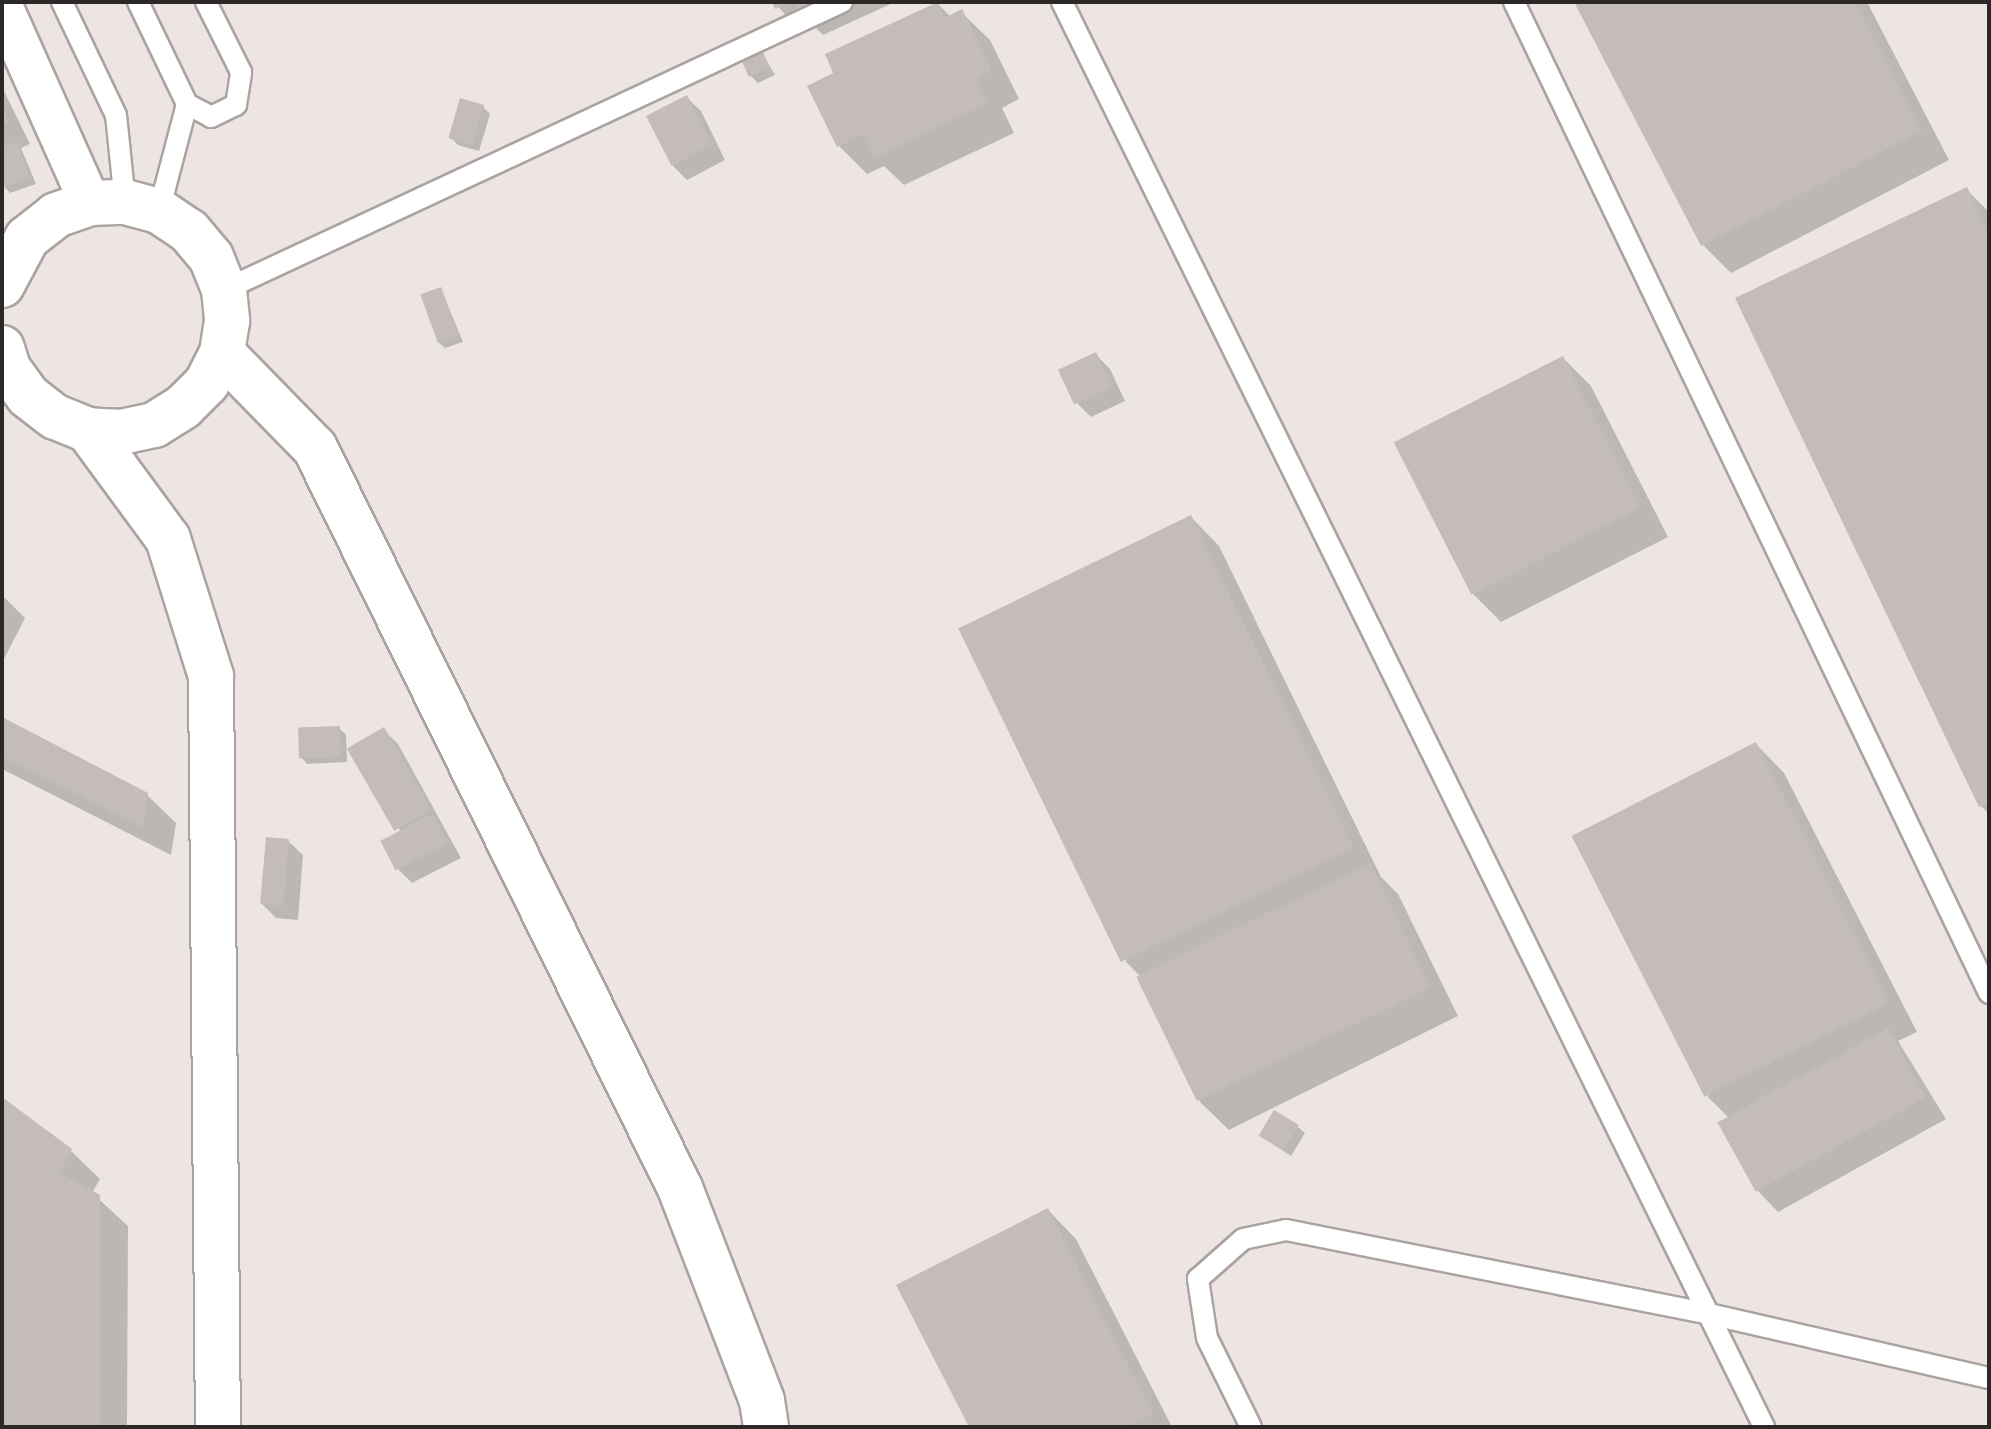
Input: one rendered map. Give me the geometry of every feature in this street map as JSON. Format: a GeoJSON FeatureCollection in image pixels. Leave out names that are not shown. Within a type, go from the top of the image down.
{"type":"FeatureCollection","features":[{"type":"Feature","properties":{"kind":"street"},"geometry":{"type":"LineString","coordinates":[[2,6],[125,205]]}},
{"type":"Feature","properties":{"kind":"street"},"geometry":{"type":"LineString","coordinates":[[2,348],[8,368],[28,396],[55,417],[88,430],[122,432],[154,425],[183,407],[207,383],[222,353],[224,290],[204,248],[189,231],[125,205],[56,215],[27,238],[4,274]]}},
{"type":"Feature","properties":{"kind":"street"},"geometry":{"type":"LineString","coordinates":[[222,353],[315,448],[680,1188],[762,1401],[766,1427]]}},
{"type":"Feature","properties":{"kind":"street"},"geometry":{"type":"LineString","coordinates":[[88,430],[168,539],[211,676],[218,1427]]}},
{"type":"Feature","properties":{"kind":"lane"},"geometry":{"type":"LineString","coordinates":[[62,2],[116,115],[125,205]]}},
{"type":"Feature","properties":{"kind":"lane"},"geometry":{"type":"LineString","coordinates":[[138,2],[187,104],[211,117],[236,105],[241,72],[206,2]]}},
{"type":"Feature","properties":{"kind":"lane"},"geometry":{"type":"LineString","coordinates":[[224,290],[842,2]]}},
{"type":"Feature","properties":{"kind":"lane"},"geometry":{"type":"LineString","coordinates":[[1062,2],[1764,1427]]}},
{"type":"Feature","properties":{"kind":"lane"},"geometry":{"type":"LineString","coordinates":[[1514,2],[1989,993]]}},
{"type":"Feature","properties":{"kind":"lane"},"geometry":{"type":"LineString","coordinates":[[125,205],[187,104]]}},
{"type":"Feature","properties":{"kind":"lane"},"geometry":{"type":"LineString","coordinates":[[1251,1427],[1207,1338],[1198,1279],[1243,1239],[1286,1230],[1709,1314],[1989,1378]]}},
{"type":"Feature","properties":{"kind":"building"},"geometry":{"type":"Polygon","coordinates":[[[772,2],[789,2],[775,9],[772,2]]]}},
{"type":"Feature","properties":{"kind":"building"},"geometry":{"type":"Polygon","coordinates":[[[793,2],[827,2],[800,15],[793,2]]]}},
{"type":"Feature","properties":{"kind":"building"},"geometry":{"type":"Polygon","coordinates":[[[938,2],[945,18],[962,9],[992,70],[975,79],[987,104],[874,158],[862,134],[837,147],[807,86],[833,73],[825,54],[938,2]]]}},
{"type":"Feature","properties":{"kind":"building"},"geometry":{"type":"Polygon","coordinates":[[[1574,2],[1855,2],[1922,131],[1701,246],[1574,2]]]}},
{"type":"Feature","properties":{"kind":"building"},"geometry":{"type":"Polygon","coordinates":[[[759,43],[770,68],[749,77],[738,52],[759,43]]]}},
{"type":"Feature","properties":{"kind":"building"},"geometry":{"type":"Polygon","coordinates":[[[687,95],[712,145],[671,166],[646,116],[687,95]]]}},
{"type":"Feature","properties":{"kind":"building"},"geometry":{"type":"Polygon","coordinates":[[[460,98],[484,105],[472,145],[448,138],[460,98]]]}},
{"type":"Feature","properties":{"kind":"building"},"geometry":{"type":"Polygon","coordinates":[[[2,107],[9,122],[2,125],[2,107]]]}},
{"type":"Feature","properties":{"kind":"building"},"geometry":{"type":"Polygon","coordinates":[[[17,142],[30,177],[2,188],[2,147],[17,142]]]}},
{"type":"Feature","properties":{"kind":"building"},"geometry":{"type":"Polygon","coordinates":[[[1967,187],[1989,233],[1989,802],[1979,807],[1735,298],[1967,187]]]}},
{"type":"Feature","properties":{"kind":"building"},"geometry":{"type":"Polygon","coordinates":[[[441,287],[458,335],[438,342],[420,295],[441,287]]]}},
{"type":"Feature","properties":{"kind":"building"},"geometry":{"type":"Polygon","coordinates":[[[1096,352],[1112,386],[1074,404],[1058,370],[1096,352]]]}},
{"type":"Feature","properties":{"kind":"building"},"geometry":{"type":"Polygon","coordinates":[[[1563,356],[1641,508],[1471,595],[1394,442],[1563,356]]]}},
{"type":"Feature","properties":{"kind":"building"},"geometry":{"type":"Polygon","coordinates":[[[1191,515],[1354,848],[1121,962],[958,629],[1191,515]]]}},
{"type":"Feature","properties":{"kind":"building"},"geometry":{"type":"Polygon","coordinates":[[[2,717],[148,793],[143,828],[2,757],[2,717]]]}},
{"type":"Feature","properties":{"kind":"building"},"geometry":{"type":"Polygon","coordinates":[[[340,726],[341,757],[299,758],[298,727],[340,726]]]}},
{"type":"Feature","properties":{"kind":"building"},"geometry":{"type":"Polygon","coordinates":[[[384,727],[432,809],[394,831],[347,748],[384,727]]]}},
{"type":"Feature","properties":{"kind":"building"},"geometry":{"type":"Polygon","coordinates":[[[1756,742],[1889,1003],[1705,1097],[1572,836],[1756,742]]]}},
{"type":"Feature","properties":{"kind":"building"},"geometry":{"type":"Polygon","coordinates":[[[433,814],[448,843],[395,870],[380,841],[433,814]]]}},
{"type":"Feature","properties":{"kind":"building"},"geometry":{"type":"Polygon","coordinates":[[[266,837],[289,839],[283,906],[260,904],[266,837]]]}},
{"type":"Feature","properties":{"kind":"building"},"geometry":{"type":"Polygon","coordinates":[[[1370,863],[1430,987],[1197,1101],[1136,977],[1370,863]]]}},
{"type":"Feature","properties":{"kind":"building"},"geometry":{"type":"Polygon","coordinates":[[[1888,1028],[1926,1097],[1756,1192],[1717,1123],[1888,1028]]]}},
{"type":"Feature","properties":{"kind":"building"},"geometry":{"type":"Polygon","coordinates":[[[2,1097],[72,1149],[59,1172],[100,1195],[100,1427],[2,1427],[2,1097]]]}},
{"type":"Feature","properties":{"kind":"building"},"geometry":{"type":"Polygon","coordinates":[[[1274,1110],[1299,1125],[1283,1151],[1259,1136],[1274,1110]]]}},
{"type":"Feature","properties":{"kind":"building"},"geometry":{"type":"Polygon","coordinates":[[[1048,1208],[1153,1414],[1127,1427],[969,1427],[896,1285],[1048,1208]]]}}]}
